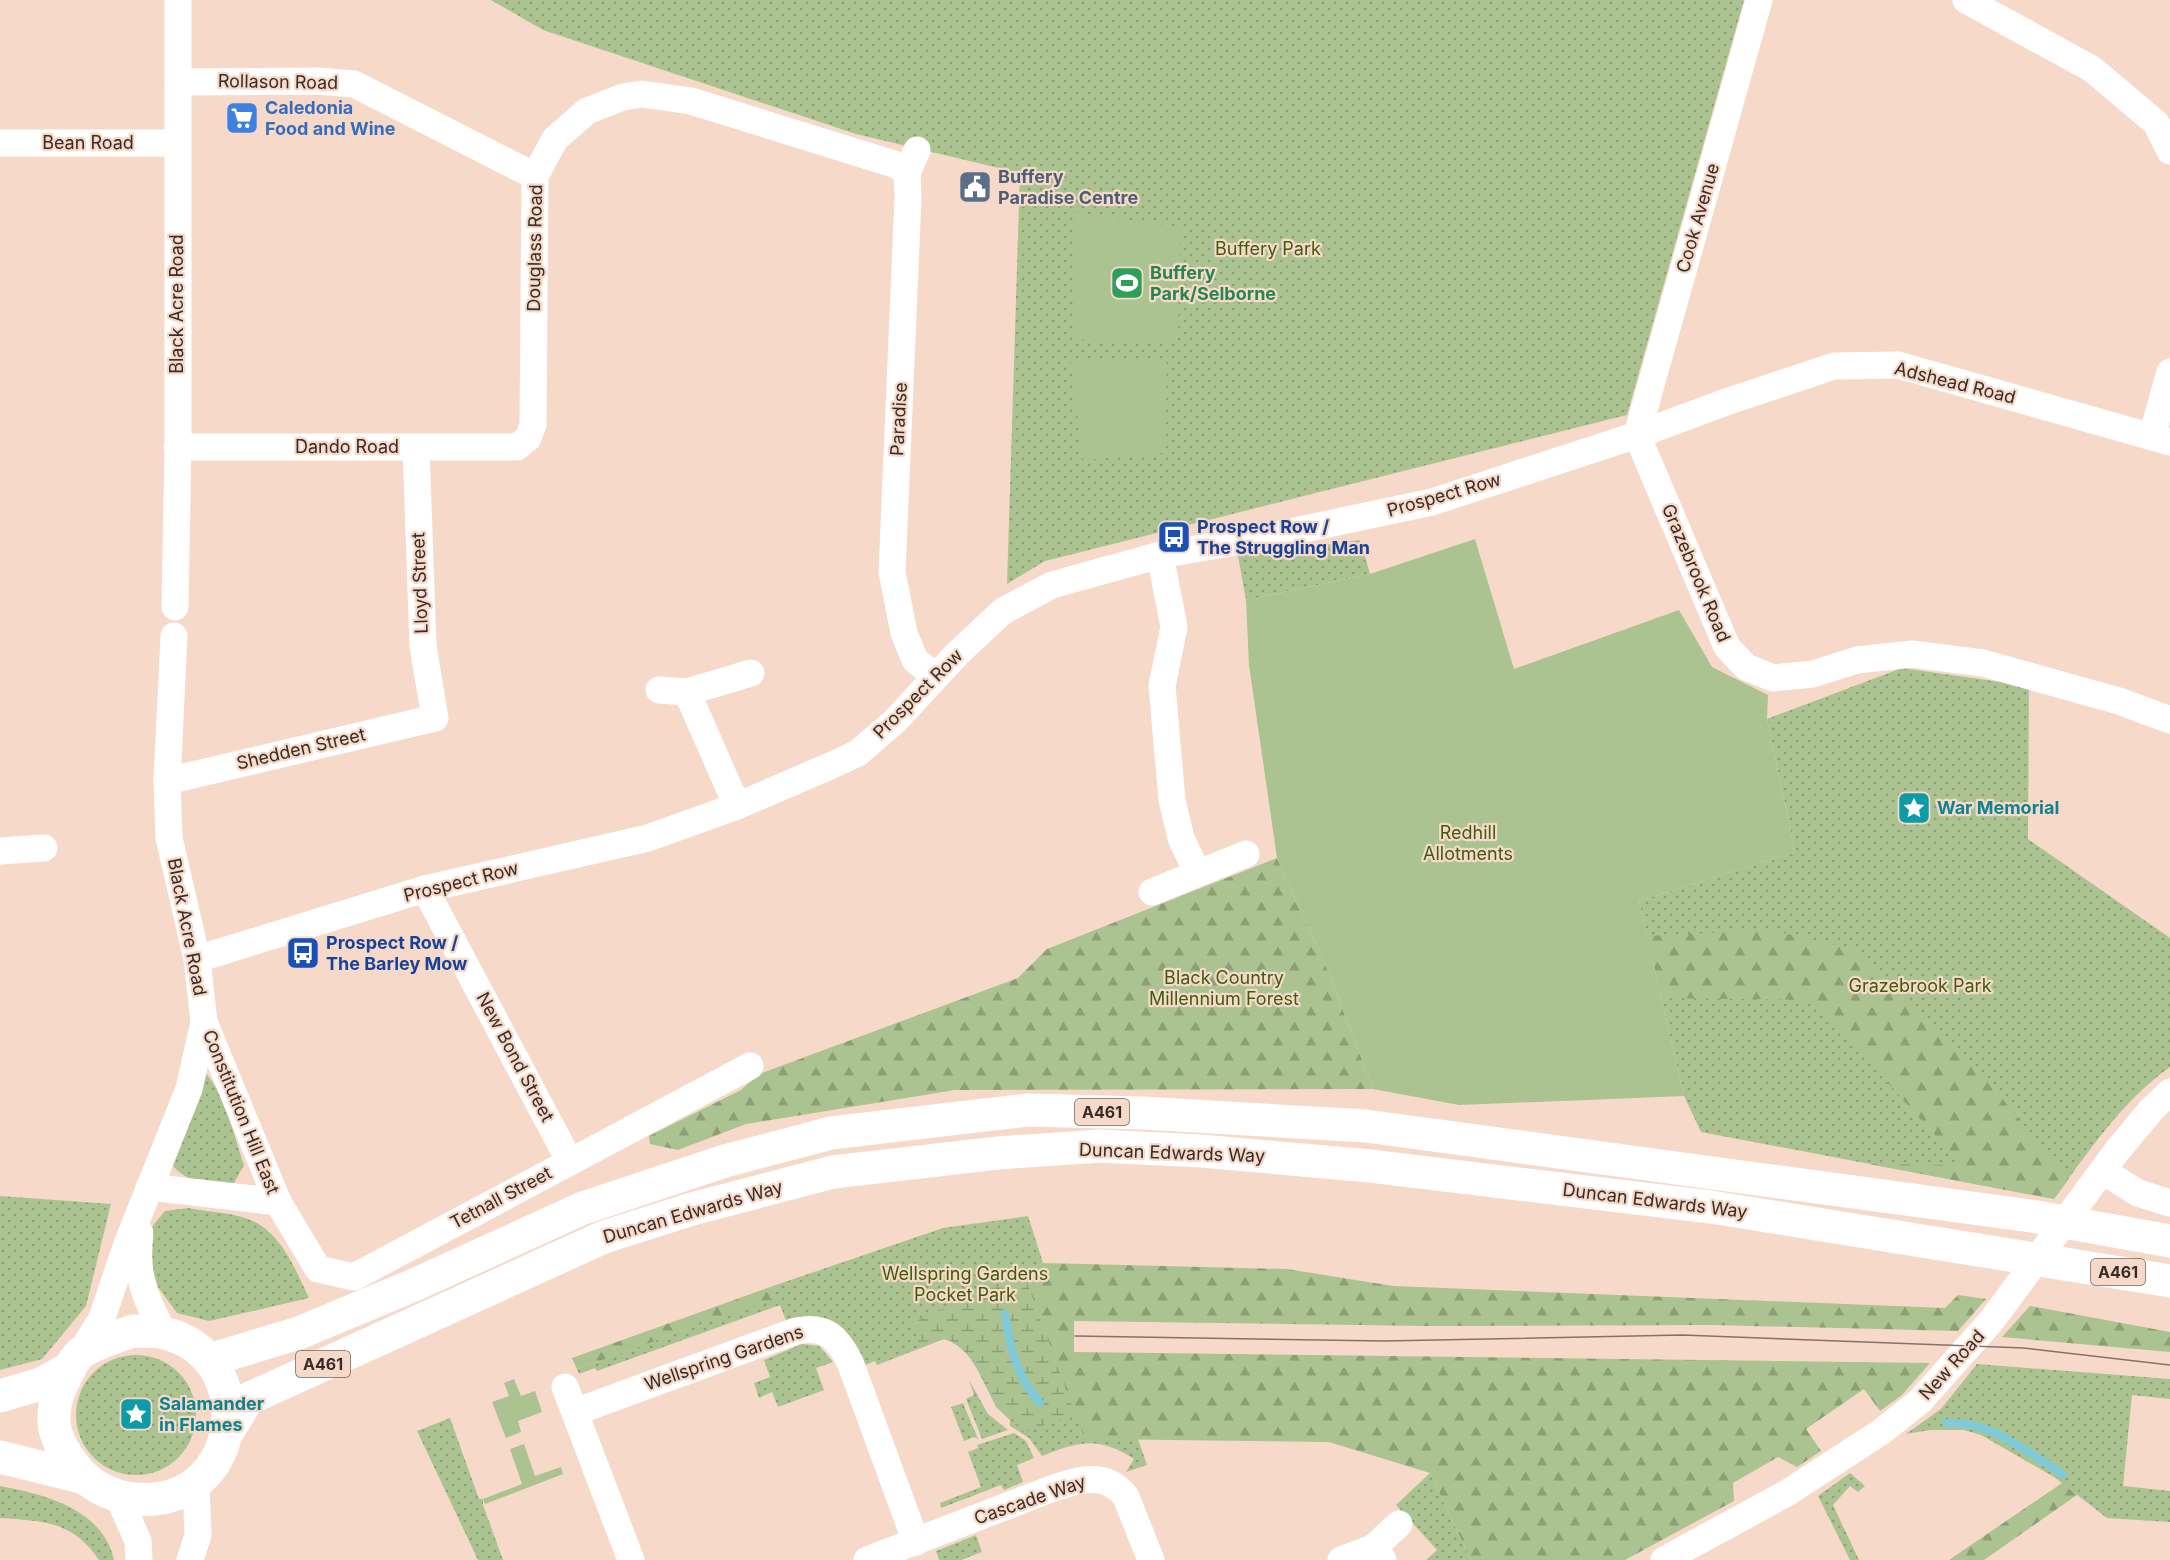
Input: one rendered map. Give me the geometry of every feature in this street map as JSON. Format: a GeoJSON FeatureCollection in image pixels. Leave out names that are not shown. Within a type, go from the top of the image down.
{"type":"FeatureCollection","features":[{"type":"Feature","properties":{"kind":"highway","name":"Duncan Edwards Way"},"geometry":{"type":"LineString","coordinates":[[209,1360],[299,1333],[414,1285],[583,1208],[725,1161],[831,1133],[1028,1110],[1143,1113],[1366,1126],[2031,1216],[2170,1241]]}},
{"type":"Feature","properties":{"kind":"highway","name":"Duncan Edwards Way"},"geometry":{"type":"LineString","coordinates":[[229,1430],[248,1399],[604,1237],[692,1209],[833,1172],[998,1153],[1100,1146],[1201,1151],[1370,1166],[1711,1208],[2170,1281]]}},
{"type":"Feature","properties":{"kind":"highway","name":"A461"},"geometry":{"type":"LineString","coordinates":[[0,1396],[41,1384],[99,1343],[133,1331],[164,1333],[192,1344],[209,1360],[228,1397],[229,1430],[222,1453],[196,1483],[172,1497],[156,1501],[119,1498],[85,1478],[0,1457]]}},
{"type":"Feature","properties":{"kind":"highway","name":"A461"},"geometry":{"type":"LineString","coordinates":[[75,1361],[54,1399],[54,1426],[65,1455],[85,1478]]}},
{"type":"Feature","properties":{"kind":"street","name":"Black Acre Road"},"geometry":{"type":"LineString","coordinates":[[175,607],[178,0]]}},
{"type":"Feature","properties":{"kind":"street","name":"Cook Avenue"},"geometry":{"type":"LineString","coordinates":[[1637,435],[1759,0]]}},
{"type":"Feature","properties":{"kind":"street"},"geometry":{"type":"LineString","coordinates":[[1966,0],[2092,69],[2156,123],[2170,151]]}},
{"type":"Feature","properties":{"kind":"street","name":"Rollason Road"},"geometry":{"type":"LineString","coordinates":[[178,82],[316,81],[354,84],[535,176]]}},
{"type":"Feature","properties":{"kind":"street","name":"Douglass Road"},"geometry":{"type":"LineString","coordinates":[[517,447],[528,438],[533,425],[535,176],[555,139],[570,124],[604,103],[642,94],[692,101],[897,165],[912,161]]}},
{"type":"Feature","properties":{"kind":"street","name":"Bean Road"},"geometry":{"type":"LineString","coordinates":[[0,143],[176,143]]}},
{"type":"Feature","properties":{"kind":"street","name":"Paradise"},"geometry":{"type":"LineString","coordinates":[[912,161],[892,572],[904,633],[915,660],[935,676]]}},
{"type":"Feature","properties":{"kind":"street","name":"Adshead Road"},"geometry":{"type":"LineString","coordinates":[[1637,435],[1834,366],[1898,365],[2161,439]]}},
{"type":"Feature","properties":{"kind":"street"},"geometry":{"type":"LineString","coordinates":[[2161,439],[2170,372]]}},
{"type":"Feature","properties":{"kind":"street","name":"Prospect Row"},"geometry":{"type":"LineString","coordinates":[[197,959],[425,889],[648,838],[737,806],[858,753],[895,721],[935,676],[1003,611],[1052,585],[1160,555],[1271,536],[1432,502],[1637,435]]}},
{"type":"Feature","properties":{"kind":"street","name":"Grazebrook Road"},"geometry":{"type":"LineString","coordinates":[[1637,435],[1727,647],[1746,667],[1773,678],[1813,674],[1857,660],[1922,655],[1983,663],[2119,701],[2170,720]]}},
{"type":"Feature","properties":{"kind":"street","name":"Dando Road"},"geometry":{"type":"LineString","coordinates":[[177,447],[517,447]]}},
{"type":"Feature","properties":{"kind":"street","name":"Lloyd Street"},"geometry":{"type":"LineString","coordinates":[[416,447],[423,646],[435,718]]}},
{"type":"Feature","properties":{"kind":"street"},"geometry":{"type":"LineString","coordinates":[[1160,555],[1174,627],[1162,686],[1172,800],[1181,838],[1197,872]]}},
{"type":"Feature","properties":{"kind":"street","name":"Black Acre Road"},"geometry":{"type":"LineString","coordinates":[[75,1361],[102,1318],[127,1244],[189,1089],[204,1022],[197,959],[169,838],[167,781],[174,636]]}},
{"type":"Feature","properties":{"kind":"street"},"geometry":{"type":"LineString","coordinates":[[659,690],[687,692],[751,673]]}},
{"type":"Feature","properties":{"kind":"street"},"geometry":{"type":"LineString","coordinates":[[687,692],[737,806]]}},
{"type":"Feature","properties":{"kind":"street","name":"Shedden Street"},"geometry":{"type":"LineString","coordinates":[[167,781],[435,718]]}},
{"type":"Feature","properties":{"kind":"street"},"geometry":{"type":"LineString","coordinates":[[0,851],[44,848]]}},
{"type":"Feature","properties":{"kind":"street"},"geometry":{"type":"LineString","coordinates":[[1152,892],[1246,854]]}},
{"type":"Feature","properties":{"kind":"street","name":"New Bond Street"},"geometry":{"type":"LineString","coordinates":[[425,889],[570,1162]]}},
{"type":"Feature","properties":{"kind":"street","name":"Constitution Hill East"},"geometry":{"type":"LineString","coordinates":[[204,1022],[278,1202]]}},
{"type":"Feature","properties":{"kind":"street","name":"Tetnall Street"},"geometry":{"type":"LineString","coordinates":[[278,1202],[318,1269],[354,1276],[750,1066]]}},
{"type":"Feature","properties":{"kind":"street","name":"New Road"},"geometry":{"type":"LineString","coordinates":[[1664,1560],[1748,1516],[1820,1473],[1912,1408],[1992,1320],[2103,1171],[2152,1109],[2170,1092]]}},
{"type":"Feature","properties":{"kind":"street"},"geometry":{"type":"LineString","coordinates":[[2103,1171],[2138,1193],[2170,1203]]}},
{"type":"Feature","properties":{"kind":"street","name":"Black Acre Road"},"geometry":{"type":"LineString","coordinates":[[146,1198],[137,1257],[144,1295],[164,1333]]}},
{"type":"Feature","properties":{"kind":"street"},"geometry":{"type":"LineString","coordinates":[[146,1198],[278,1202]]}},
{"type":"Feature","properties":{"kind":"street","name":"Wellspring Gardens"},"geometry":{"type":"LineString","coordinates":[[631,1560],[570,1399],[812,1328],[829,1334],[840,1344],[850,1362],[909,1550]]}},
{"type":"Feature","properties":{"kind":"street","name":"Cascade Way"},"geometry":{"type":"LineString","coordinates":[[867,1560],[909,1550],[1051,1489],[1078,1480],[1095,1478],[1119,1488],[1126,1497],[1151,1560]]}},
{"type":"Feature","properties":{"kind":"street"},"geometry":{"type":"LineString","coordinates":[[190,1560],[198,1535],[196,1483]]}},
{"type":"Feature","properties":{"kind":"street"},"geometry":{"type":"LineString","coordinates":[[119,1498],[138,1541],[139,1560]]}},
{"type":"Feature","properties":{"kind":"street"},"geometry":{"type":"LineString","coordinates":[[1341,1560],[1378,1554],[1399,1524]]}},
{"type":"Feature","properties":{"kind":"green space","name":"Buffery Park"},"geometry":{"type":"Polygon","coordinates":[[[491,0],[1744,0],[1627,415],[1045,561],[1007,584],[1020,173],[856,134],[543,30],[491,0]]]}},
{"type":"Feature","properties":{"kind":"green space","name":"Buffery Park/Selborne"},"geometry":{"type":"Polygon","coordinates":[[[1075,212],[1180,227],[1178,343],[1074,339],[1075,212]]]}},
{"type":"Feature","properties":{"kind":"green space"},"geometry":{"type":"Polygon","coordinates":[[[1070,358],[1167,360],[1165,453],[1083,460],[1070,358]]]}},
{"type":"Feature","properties":{"kind":"green space","name":"Redhill Allotments"},"geometry":{"type":"Polygon","coordinates":[[[1475,539],[1514,669],[1679,610],[1712,667],[1768,695],[1767,719],[1795,852],[1639,901],[1684,1096],[1459,1105],[1373,1089],[1329,973],[1277,858],[1249,665],[1246,600],[1370,574],[1475,539]]]}},
{"type":"Feature","properties":{"kind":"green space"},"geometry":{"type":"Polygon","coordinates":[[[1360,540],[1370,574],[1246,600],[1238,556],[1360,540]]]}},
{"type":"Feature","properties":{"kind":"green space","name":"Grazebrook Park"},"geometry":{"type":"Polygon","coordinates":[[[1902,668],[2029,686],[2028,839],[2170,938],[2170,1067],[2136,1095],[2121,1111],[2054,1199],[1701,1132],[1684,1096],[1639,901],[1795,852],[1767,719],[1902,668]]]}},
{"type":"Feature","properties":{"kind":"green space","name":"Black Country Millennium Forest"},"geometry":{"type":"Polygon","coordinates":[[[1277,858],[1329,973],[1373,1089],[955,1090],[746,1124],[678,1150],[650,1144],[649,1136],[741,1090],[759,1074],[1018,978],[1047,949],[1277,858]]]}},
{"type":"Feature","properties":{"kind":"green space"},"geometry":{"type":"Polygon","coordinates":[[[1770,930],[1853,949],[1916,1008],[1997,1092],[2068,1180],[2054,1199],[1869,1164],[1962,1165],[1813,1000],[1662,998],[1647,936],[1770,930]]]}},
{"type":"Feature","properties":{"kind":"green space"},"geometry":{"type":"Polygon","coordinates":[[[205,1073],[218,1091],[244,1165],[234,1183],[217,1185],[201,1183],[186,1177],[173,1166],[174,1152],[205,1073]]]}},
{"type":"Feature","properties":{"kind":"green space"},"geometry":{"type":"Polygon","coordinates":[[[0,1196],[111,1204],[86,1306],[42,1359],[0,1370],[0,1196]]]}},
{"type":"Feature","properties":{"kind":"green space"},"geometry":{"type":"Polygon","coordinates":[[[188,1208],[234,1215],[260,1225],[286,1252],[309,1298],[209,1321],[177,1313],[158,1287],[151,1264],[151,1228],[165,1211],[188,1208]]]}},
{"type":"Feature","properties":{"kind":"green space","name":"Wellspring Gardens Pocket Park"},"geometry":{"type":"Polygon","coordinates":[[[1028,1216],[1043,1263],[1023,1272],[1083,1434],[1091,1439],[1138,1439],[1147,1465],[1126,1472],[1134,1459],[1110,1447],[1089,1443],[1067,1447],[1042,1456],[1029,1438],[1010,1426],[1010,1420],[1000,1410],[966,1353],[944,1339],[877,1365],[875,1361],[865,1365],[787,1323],[780,1305],[597,1371],[595,1368],[579,1374],[577,1369],[776,1297],[773,1286],[943,1228],[1028,1216]]]}},
{"type":"Feature","properties":{"kind":"green space"},"geometry":{"type":"Polygon","coordinates":[[[1043,1263],[1287,1269],[1393,1286],[1945,1308],[1958,1295],[1986,1299],[1958,1331],[1713,1325],[1426,1326],[1074,1321],[1074,1352],[1930,1363],[1902,1395],[1880,1411],[1864,1389],[1806,1429],[1821,1451],[1797,1467],[1778,1457],[1733,1483],[1734,1501],[1625,1560],[1471,1560],[1430,1473],[1329,1442],[1091,1439],[1083,1434],[1023,1272],[1043,1263]]]}},
{"type":"Feature","properties":{"kind":"green space"},"geometry":{"type":"Polygon","coordinates":[[[1023,1272],[1075,1414],[1024,1432],[996,1407],[973,1359],[954,1342],[944,1339],[920,1347],[912,1323],[1023,1272]]]}},
{"type":"Feature","properties":{"kind":"green space"},"geometry":{"type":"Polygon","coordinates":[[[773,1286],[777,1297],[577,1369],[572,1358],[773,1286]]]}},
{"type":"Feature","properties":{"kind":"green space"},"geometry":{"type":"Polygon","coordinates":[[[2030,1306],[2170,1332],[2170,1352],[2002,1337],[2030,1306]]]}},
{"type":"Feature","properties":{"kind":"green space"},"geometry":{"type":"Polygon","coordinates":[[[802,1344],[819,1346],[833,1362],[816,1368],[824,1390],[778,1407],[772,1392],[759,1398],[754,1383],[770,1377],[764,1360],[802,1344]]]}},
{"type":"Feature","properties":{"kind":"green space"},"geometry":{"type":"Polygon","coordinates":[[[136,1355],[159,1359],[179,1372],[192,1392],[196,1415],[192,1438],[179,1458],[159,1471],[136,1475],[113,1471],[93,1458],[80,1438],[76,1415],[80,1392],[93,1372],[113,1359],[136,1355]]]}},
{"type":"Feature","properties":{"kind":"green space"},"geometry":{"type":"Polygon","coordinates":[[[1977,1364],[2170,1379],[2170,1399],[2132,1395],[2123,1486],[2170,1491],[2170,1522],[2107,1518],[2054,1477],[1981,1435],[1964,1430],[1930,1430],[1906,1434],[1941,1409],[1977,1364]]]}},
{"type":"Feature","properties":{"kind":"green space"},"geometry":{"type":"Polygon","coordinates":[[[514,1379],[521,1396],[535,1391],[542,1412],[518,1421],[521,1432],[506,1438],[492,1402],[509,1396],[504,1383],[514,1379]]]}},
{"type":"Feature","properties":{"kind":"green space"},"geometry":{"type":"Polygon","coordinates":[[[969,1380],[988,1414],[1008,1430],[982,1439],[966,1399],[974,1395],[969,1380]]]}},
{"type":"Feature","properties":{"kind":"green space"},"geometry":{"type":"Polygon","coordinates":[[[963,1403],[978,1439],[974,1437],[964,1441],[951,1407],[963,1403]]]}},
{"type":"Feature","properties":{"kind":"green space"},"geometry":{"type":"Polygon","coordinates":[[[450,1418],[479,1499],[483,1499],[483,1505],[503,1560],[478,1560],[417,1431],[450,1418]]]}},
{"type":"Feature","properties":{"kind":"green space"},"geometry":{"type":"Polygon","coordinates":[[[1014,1433],[1026,1441],[1034,1458],[1017,1465],[1023,1482],[1004,1490],[1001,1485],[941,1508],[940,1503],[981,1487],[968,1452],[978,1448],[977,1445],[1014,1433]]]}},
{"type":"Feature","properties":{"kind":"green space"},"geometry":{"type":"Polygon","coordinates":[[[524,1444],[535,1476],[561,1467],[563,1474],[485,1504],[483,1499],[522,1484],[510,1449],[524,1444]]]}},
{"type":"Feature","properties":{"kind":"green space"},"geometry":{"type":"Polygon","coordinates":[[[1430,1473],[1471,1560],[1426,1560],[1437,1550],[1396,1505],[1430,1473]]]}},
{"type":"Feature","properties":{"kind":"green space"},"geometry":{"type":"Polygon","coordinates":[[[1850,1473],[1865,1486],[1858,1492],[1850,1486],[1833,1505],[1859,1560],[1850,1560],[1818,1496],[1850,1473]]]}},
{"type":"Feature","properties":{"kind":"green space"},"geometry":{"type":"Polygon","coordinates":[[[2062,1483],[2077,1495],[1984,1560],[1949,1560],[2062,1483]]]}},
{"type":"Feature","properties":{"kind":"green space"},"geometry":{"type":"Polygon","coordinates":[[[0,1486],[53,1499],[85,1516],[98,1528],[108,1543],[114,1560],[99,1560],[79,1537],[68,1530],[43,1522],[0,1518],[0,1486]]]}},
{"type":"Feature","properties":{"kind":"green space"},"geometry":{"type":"Polygon","coordinates":[[[976,1535],[982,1552],[961,1560],[939,1560],[936,1551],[976,1535]]]}},
{"type":"Feature","properties":{"kind":"waterway"},"geometry":{"type":"LineString","coordinates":[[1005,1314],[1009,1339],[1020,1373],[1040,1403]]}},
{"type":"Feature","properties":{"kind":"waterway"},"geometry":{"type":"LineString","coordinates":[[1946,1423],[1962,1423],[1992,1432],[2063,1474]]}},
{"type":"Feature","properties":{"kind":"tram line"},"geometry":{"type":"LineString","coordinates":[[1075,1336],[1384,1341],[1682,1335],[2024,1348],[2170,1365]]}},
{"type":"Feature","properties":{"kind":"place","name":"Caledonia Food and Wine"},"geometry":{"type":"Point","coordinates":[242,118]}},
{"type":"Feature","properties":{"kind":"place","name":"Buffery Paradise Centre"},"geometry":{"type":"Point","coordinates":[975,187]}},
{"type":"Feature","properties":{"kind":"place","name":"Buffery Park/Selborne"},"geometry":{"type":"Point","coordinates":[1127,283]}},
{"type":"Feature","properties":{"kind":"place","name":"Prospect Row / The Struggling Man"},"geometry":{"type":"Point","coordinates":[1174,537]}},
{"type":"Feature","properties":{"kind":"place","name":"War Memorial"},"geometry":{"type":"Point","coordinates":[1914,808]}},
{"type":"Feature","properties":{"kind":"place","name":"Prospect Row / The Barley Mow"},"geometry":{"type":"Point","coordinates":[303,953]}},
{"type":"Feature","properties":{"kind":"place","name":"Salamander in Flames"},"geometry":{"type":"Point","coordinates":[136,1414]}}]}
